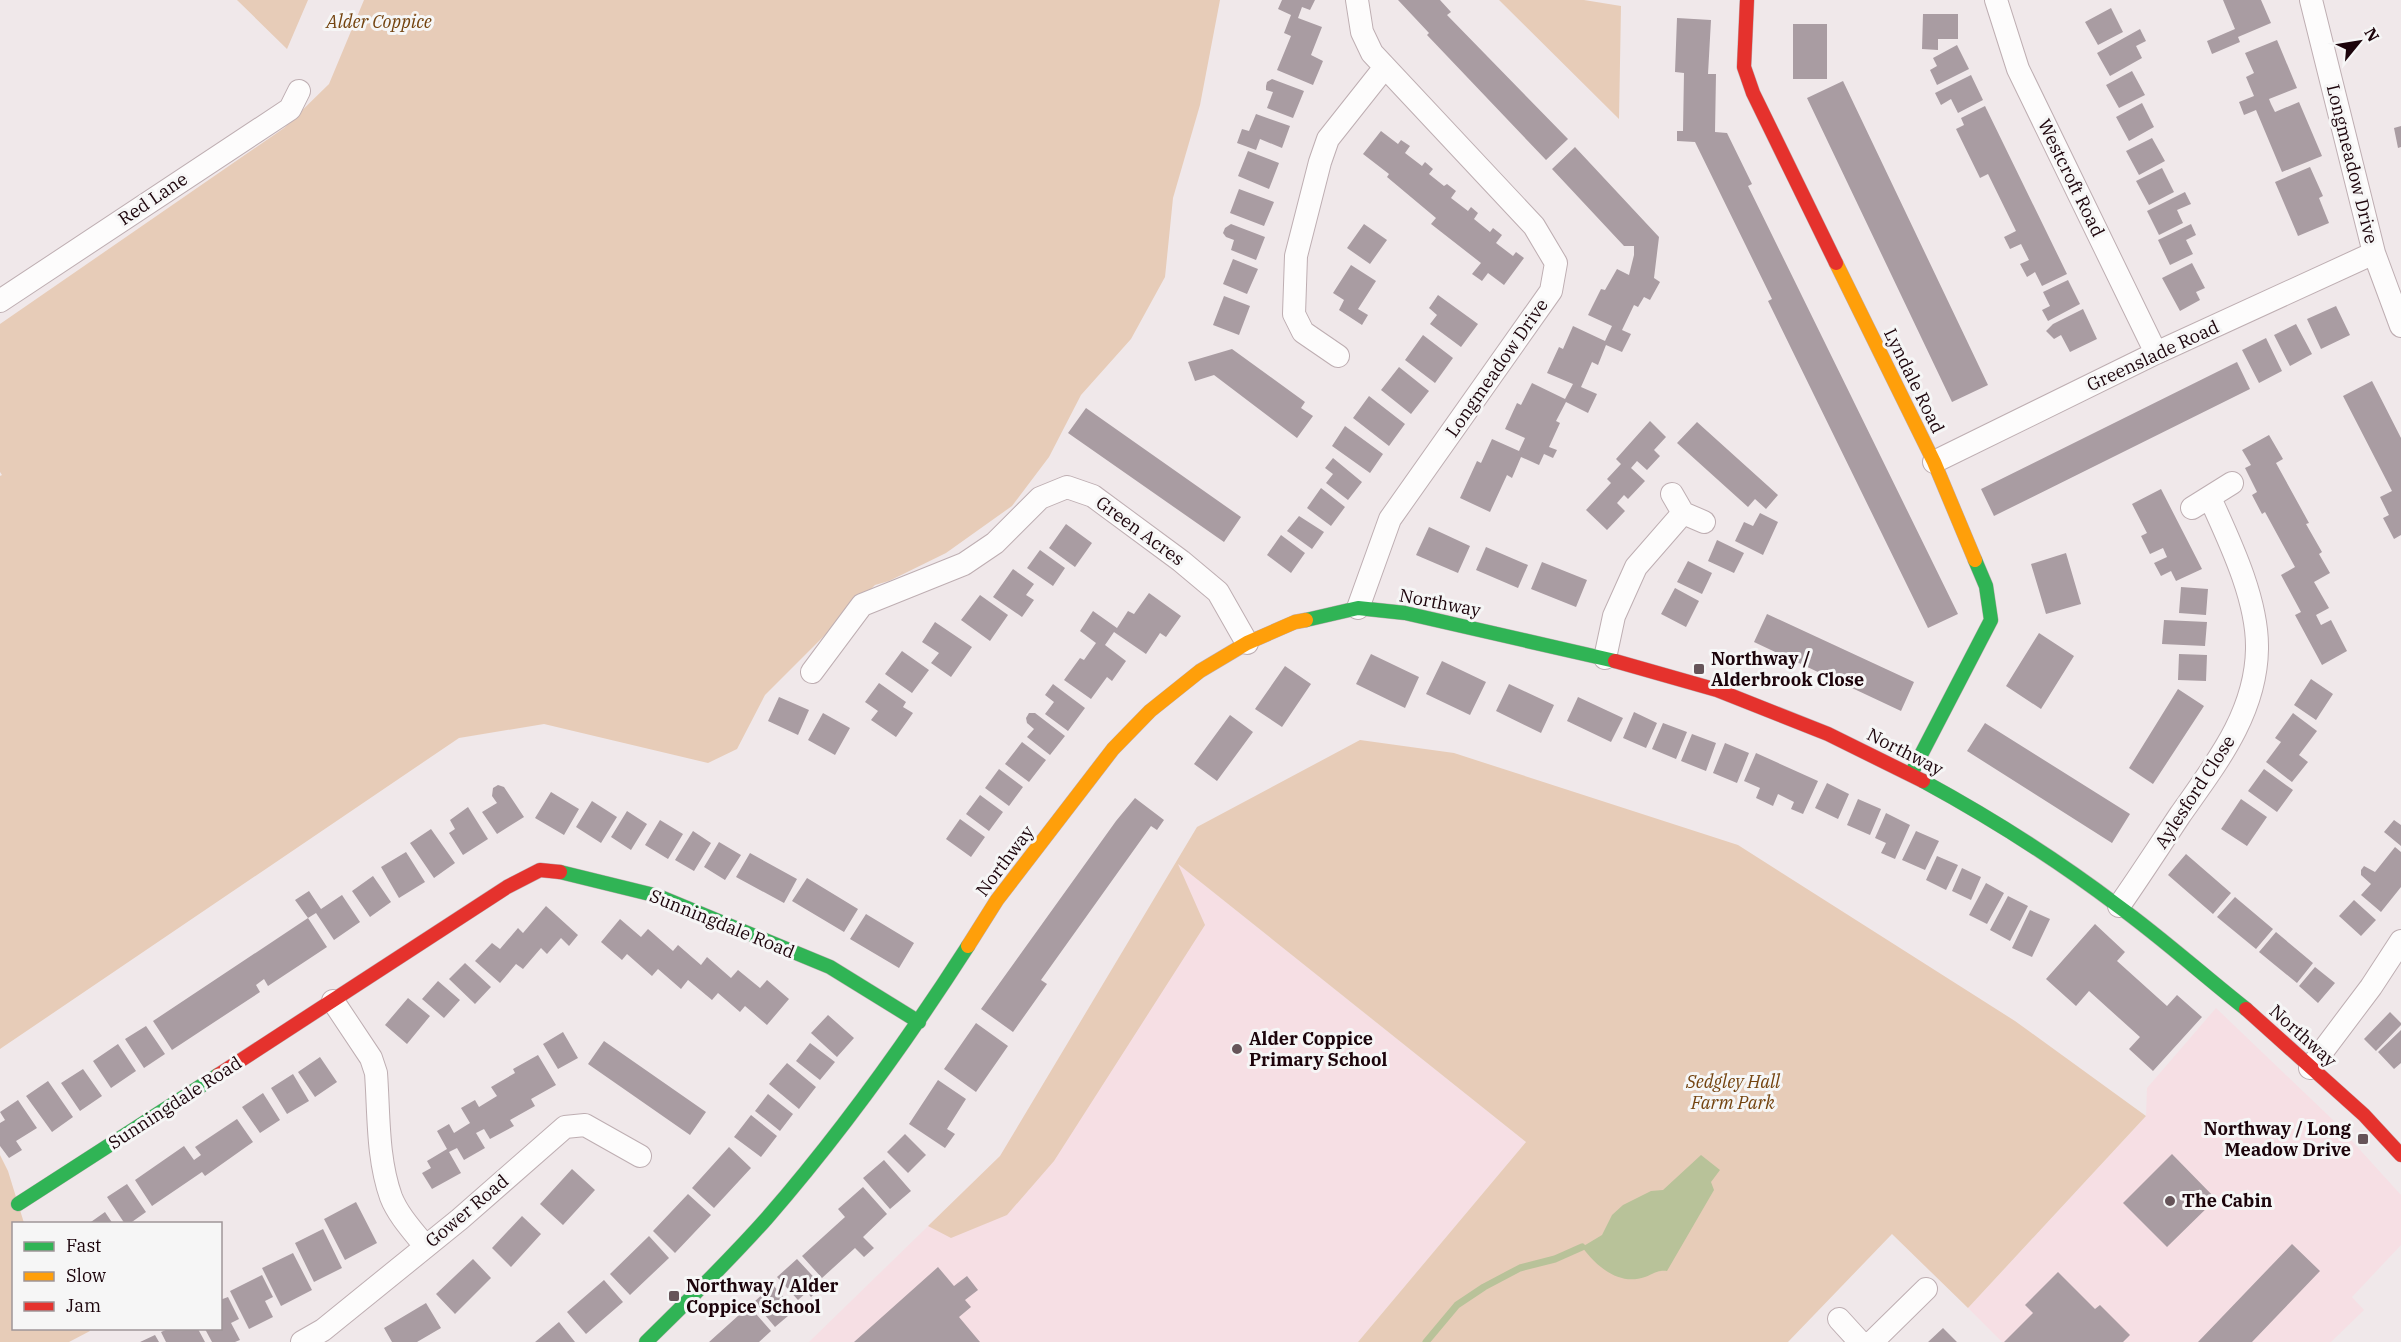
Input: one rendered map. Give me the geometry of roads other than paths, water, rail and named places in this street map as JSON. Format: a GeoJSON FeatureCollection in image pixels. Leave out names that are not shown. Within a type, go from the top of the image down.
{"type":"FeatureCollection","features":[{"type":"Feature","properties":{"kind":"street","name":"Longmeadow Drive"},"geometry":{"type":"LineString","coordinates":[[1357,0],[1362,32],[1372,53],[1534,226],[1556,263],[1551,291],[1390,519],[1358,608]]}},
{"type":"Feature","properties":{"kind":"street","name":"Lyndale Road"},"geometry":{"type":"LineString","coordinates":[[1747,0],[1744,67],[1753,93],[1934,462],[1986,586],[1991,620],[1911,774]]}},
{"type":"Feature","properties":{"kind":"street","name":"Westcroft Road"},"geometry":{"type":"LineString","coordinates":[[1996,0],[2018,69],[2156,353]]}},
{"type":"Feature","properties":{"kind":"street","name":"Longmeadow Drive"},"geometry":{"type":"LineString","coordinates":[[2311,0],[2374,253],[2401,326]]}},
{"type":"Feature","properties":{"kind":"street"},"geometry":{"type":"LineString","coordinates":[[1338,356],[1303,332],[1294,314],[1296,256],[1328,139],[1385,67]]}},
{"type":"Feature","properties":{"kind":"street","name":"Red Lane"},"geometry":{"type":"LineString","coordinates":[[0,301],[290,109],[299,91]]}},
{"type":"Feature","properties":{"kind":"street","name":"Greenslade Road"},"geometry":{"type":"LineString","coordinates":[[1934,462],[2156,353],[2374,253]]}},
{"type":"Feature","properties":{"kind":"street","name":"Aylesford Close"},"geometry":{"type":"LineString","coordinates":[[2119,906],[2230,743],[2245,710],[2257,650],[2254,618],[2225,532],[2201,503],[2232,483]]}},
{"type":"Feature","properties":{"kind":"street","name":"Green Acres"},"geometry":{"type":"LineString","coordinates":[[812,672],[862,605],[964,564],[995,543],[1040,498],[1067,487],[1093,496],[1181,561],[1218,592],[1246,643]]}},
{"type":"Feature","properties":{"kind":"street"},"geometry":{"type":"LineString","coordinates":[[1605,658],[1614,616],[1636,567],[1677,503],[1704,522]]}},
{"type":"Feature","properties":{"kind":"street","name":"Northway"},"geometry":{"type":"LineString","coordinates":[[646,1342],[767,1218],[836,1134],[919,1022],[997,900],[1113,749],[1150,711],[1200,671],[1246,643],[1295,622],[1358,608],[1405,613],[1605,658],[1717,690],[1828,734],[1911,774],[1976,810],[2037,848],[2119,906],[2252,1014],[2364,1115],[2401,1155]]}},
{"type":"Feature","properties":{"kind":"street","name":"Sunningdale Road"},"geometry":{"type":"LineString","coordinates":[[18,1204],[333,1002],[507,887],[540,870],[556,871],[658,896],[830,967],[919,1022]]}},
{"type":"Feature","properties":{"kind":"street"},"geometry":{"type":"LineString","coordinates":[[2310,1068],[2371,987],[2401,941]]}},
{"type":"Feature","properties":{"kind":"street"},"geometry":{"type":"LineString","coordinates":[[333,1002],[371,1058],[376,1072],[382,1165],[392,1198],[404,1219],[425,1246]]}},
{"type":"Feature","properties":{"kind":"street","name":"Gower Road"},"geometry":{"type":"LineString","coordinates":[[302,1342],[322,1330],[460,1219],[565,1127],[585,1125],[640,1156]]}},
{"type":"Feature","properties":{"kind":"street"},"geometry":{"type":"LineString","coordinates":[[1872,1342],[1926,1288]]}},
{"type":"Feature","properties":{"kind":"street"},"geometry":{"type":"LineString","coordinates":[[1839,1319],[1860,1342]]}},
{"type":"Feature","properties":{"kind":"waterway"},"geometry":{"type":"LineString","coordinates":[[1426,1342],[1457,1305],[1484,1287],[1520,1268],[1555,1259],[1582,1247]]}},
{"type":"Feature","properties":{"kind":"place","name":"Northway / Alderbrook Close"},"geometry":{"type":"Point","coordinates":[1699,669]}},
{"type":"Feature","properties":{"kind":"place","name":"Alder Coppice Primary School"},"geometry":{"type":"Point","coordinates":[1237,1049]}},
{"type":"Feature","properties":{"kind":"place","name":"Northway / Long Meadow Drive"},"geometry":{"type":"Point","coordinates":[2363,1139]}},
{"type":"Feature","properties":{"kind":"place","name":"The Cabin"},"geometry":{"type":"Point","coordinates":[2170,1201]}},
{"type":"Feature","properties":{"kind":"place","name":"Northway / Alder Coppice School"},"geometry":{"type":"Point","coordinates":[674,1296]}},
{"type":"Feature","properties":{"kind":"park label","name":"Alder Coppice"},"geometry":{"type":"Point","coordinates":[379,22]}},
{"type":"Feature","properties":{"kind":"park label","name":"Sedgley Hall Farm Park"},"geometry":{"type":"Point","coordinates":[1733,1092]}}]}
